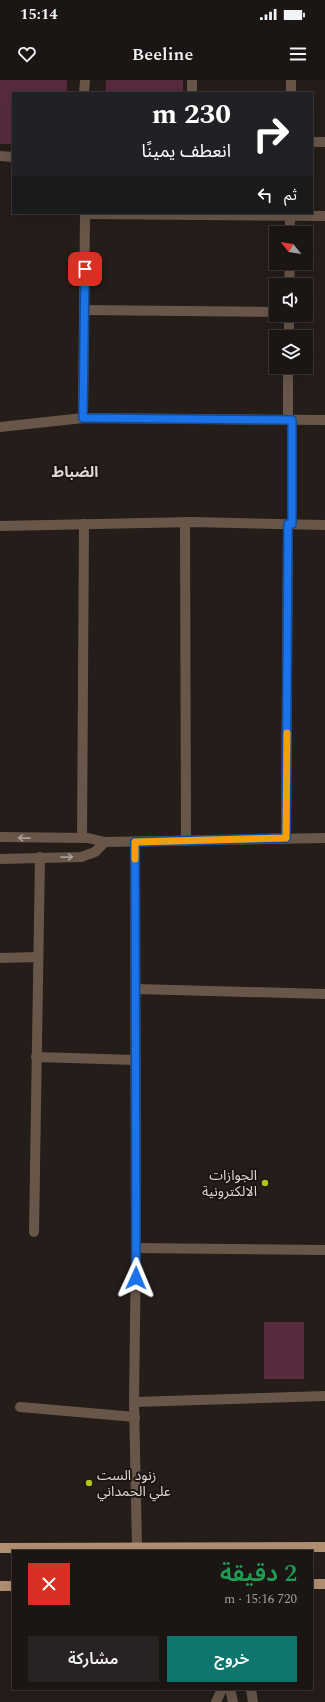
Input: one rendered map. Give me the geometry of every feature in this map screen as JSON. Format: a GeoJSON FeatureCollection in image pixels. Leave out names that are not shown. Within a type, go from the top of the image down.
{"type":"FeatureCollection","features":[{"type":"Feature","properties":{"kind":"main road"},"geometry":{"type":"LineString","coordinates":[[0,1548],[325,1547]]}},
{"type":"Feature","properties":{"kind":"main road"},"geometry":{"type":"LineString","coordinates":[[313,1584],[325,1584]]}},
{"type":"Feature","properties":{"kind":"main road"},"geometry":{"type":"LineString","coordinates":[[0,1586],[12,1586]]}},
{"type":"Feature","properties":{"kind":"street"},"geometry":{"type":"LineString","coordinates":[[84,92],[85,80]]}},
{"type":"Feature","properties":{"kind":"street"},"geometry":{"type":"LineString","coordinates":[[192,80],[192,92]]}},
{"type":"Feature","properties":{"kind":"street"},"geometry":{"type":"LineString","coordinates":[[291,80],[291,92]]}},
{"type":"Feature","properties":{"kind":"street"},"geometry":{"type":"LineString","coordinates":[[313,142],[325,142]]}},
{"type":"Feature","properties":{"kind":"street"},"geometry":{"type":"LineString","coordinates":[[0,156],[12,157]]}},
{"type":"Feature","properties":{"kind":"street"},"geometry":{"type":"LineString","coordinates":[[83,418],[86,214],[290,214],[325,216]]}},
{"type":"Feature","properties":{"kind":"street"},"geometry":{"type":"LineString","coordinates":[[290,214],[290,226]]}},
{"type":"Feature","properties":{"kind":"street"},"geometry":{"type":"LineString","coordinates":[[84,310],[269,312]]}},
{"type":"Feature","properties":{"kind":"street"},"geometry":{"type":"LineString","coordinates":[[286,838],[290,524],[290,420],[288,374]]}},
{"type":"Feature","properties":{"kind":"street"},"geometry":{"type":"LineString","coordinates":[[0,427],[83,418],[325,420]]}},
{"type":"Feature","properties":{"kind":"street"},"geometry":{"type":"LineString","coordinates":[[185,522],[186,841]]}},
{"type":"Feature","properties":{"kind":"street"},"geometry":{"type":"LineString","coordinates":[[0,526],[185,522],[325,525]]}},
{"type":"Feature","properties":{"kind":"street"},"geometry":{"type":"LineString","coordinates":[[82,838],[84,524]]}},
{"type":"Feature","properties":{"kind":"street"},"geometry":{"type":"LineString","coordinates":[[0,830],[0,837],[94,838],[105,842],[325,838]]}},
{"type":"Feature","properties":{"kind":"street"},"geometry":{"type":"LineString","coordinates":[[0,859],[88,855],[95,852],[105,842]]}},
{"type":"Feature","properties":{"kind":"street"},"geometry":{"type":"LineString","coordinates":[[135,842],[136,1248],[134,1402],[137,1548]]}},
{"type":"Feature","properties":{"kind":"street"},"geometry":{"type":"LineString","coordinates":[[34,1232],[40,857]]}},
{"type":"Feature","properties":{"kind":"street"},"geometry":{"type":"LineString","coordinates":[[0,958],[38,957]]}},
{"type":"Feature","properties":{"kind":"street"},"geometry":{"type":"LineString","coordinates":[[136,989],[325,994]]}},
{"type":"Feature","properties":{"kind":"street"},"geometry":{"type":"LineString","coordinates":[[36,1057],[136,1060]]}},
{"type":"Feature","properties":{"kind":"street"},"geometry":{"type":"LineString","coordinates":[[136,1248],[325,1250]]}},
{"type":"Feature","properties":{"kind":"street"},"geometry":{"type":"LineString","coordinates":[[134,1402],[325,1396]]}},
{"type":"Feature","properties":{"kind":"street"},"geometry":{"type":"LineString","coordinates":[[20,1407],[135,1417]]}},
{"type":"Feature","properties":{"kind":"street"},"geometry":{"type":"LineString","coordinates":[[216,1702],[222,1690]]}},
{"type":"Feature","properties":{"kind":"street"},"geometry":{"type":"LineString","coordinates":[[230,1690],[233,1702]]}},
{"type":"Feature","properties":{"kind":"street"},"geometry":{"type":"LineString","coordinates":[[251,1690],[253,1702]]}},
{"type":"Feature","properties":{"kind":"building"},"geometry":{"type":"Polygon","coordinates":[[[0,80],[67,80],[67,92],[12,92],[12,144],[0,144],[0,80]]]}},
{"type":"Feature","properties":{"kind":"building"},"geometry":{"type":"Polygon","coordinates":[[[106,80],[183,80],[183,92],[106,92],[106,80]]]}},
{"type":"Feature","properties":{"kind":"building"},"geometry":{"type":"Polygon","coordinates":[[[264,1322],[304,1322],[304,1379],[264,1379],[264,1322]]]}},
{"type":"Feature","properties":{"kind":"slow traffic"},"geometry":{"type":"LineString","coordinates":[[135,859],[135,842],[286,838],[287,733]]}},
{"type":"Feature","properties":{"kind":"place","name":"الجوازات الالكترونية"},"geometry":{"type":"Point","coordinates":[265,1183]}},
{"type":"Feature","properties":{"kind":"place","name":"زنود الست علي الحمداني"},"geometry":{"type":"Point","coordinates":[89,1483]}},
{"type":"Feature","properties":{"kind":"district","name":"الضباط"},"geometry":{"type":"Point","coordinates":[75,472]}},
{"type":"Feature","properties":{"kind":"route"},"geometry":{"type":"LineString","coordinates":[[85,269],[83,418],[292,420],[292,524],[288,524],[286,838],[135,842],[136,1278]]}}]}
